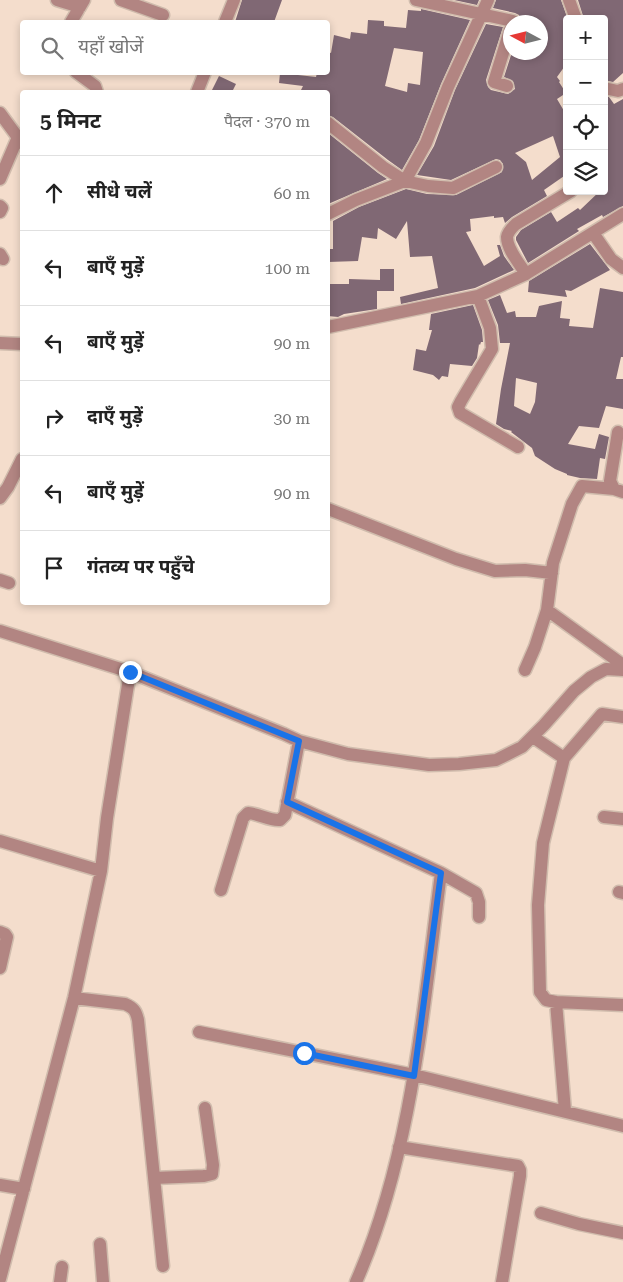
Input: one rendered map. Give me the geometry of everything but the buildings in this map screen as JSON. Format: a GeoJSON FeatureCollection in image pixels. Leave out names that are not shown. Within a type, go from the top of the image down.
{"type":"FeatureCollection","features":[{"type":"Feature","properties":{"kind":"street"},"geometry":{"type":"LineString","coordinates":[[57,0],[82,4],[72,20]]}},
{"type":"Feature","properties":{"kind":"street"},"geometry":{"type":"LineString","coordinates":[[121,0],[163,15]]}},
{"type":"Feature","properties":{"kind":"street"},"geometry":{"type":"LineString","coordinates":[[226,20],[234,0]]}},
{"type":"Feature","properties":{"kind":"street"},"geometry":{"type":"LineString","coordinates":[[416,0],[503,18]]}},
{"type":"Feature","properties":{"kind":"street"},"geometry":{"type":"LineString","coordinates":[[330,213],[356,200],[405,181],[426,143],[448,87],[488,0]]}},
{"type":"Feature","properties":{"kind":"street"},"geometry":{"type":"LineString","coordinates":[[569,0],[575,15]]}},
{"type":"Feature","properties":{"kind":"street"},"geometry":{"type":"LineString","coordinates":[[503,53],[494,82],[507,86]]}},
{"type":"Feature","properties":{"kind":"street"},"geometry":{"type":"LineString","coordinates":[[80,75],[95,86],[97,90]]}},
{"type":"Feature","properties":{"kind":"street"},"geometry":{"type":"LineString","coordinates":[[198,90],[204,75]]}},
{"type":"Feature","properties":{"kind":"street"},"geometry":{"type":"LineString","coordinates":[[608,89],[618,91],[623,89]]}},
{"type":"Feature","properties":{"kind":"street"},"geometry":{"type":"LineString","coordinates":[[0,113],[20,140],[0,179]]}},
{"type":"Feature","properties":{"kind":"street"},"geometry":{"type":"LineString","coordinates":[[330,125],[383,167],[405,181],[428,186],[453,188],[496,167]]}},
{"type":"Feature","properties":{"kind":"street"},"geometry":{"type":"LineString","coordinates":[[526,274],[510,248],[507,237],[510,230],[516,224],[564,195]]}},
{"type":"Feature","properties":{"kind":"street"},"geometry":{"type":"LineString","coordinates":[[0,206],[2,208],[0,212]]}},
{"type":"Feature","properties":{"kind":"street"},"geometry":{"type":"LineString","coordinates":[[330,327],[478,296],[526,274],[623,214]]}},
{"type":"Feature","properties":{"kind":"street"},"geometry":{"type":"LineString","coordinates":[[593,233],[611,260],[623,268]]}},
{"type":"Feature","properties":{"kind":"street"},"geometry":{"type":"LineString","coordinates":[[478,296],[490,328],[492,349],[458,407],[460,413],[518,447]]}},
{"type":"Feature","properties":{"kind":"street"},"geometry":{"type":"LineString","coordinates":[[0,343],[20,344]]}},
{"type":"Feature","properties":{"kind":"street"},"geometry":{"type":"LineString","coordinates":[[618,432],[610,485],[618,491]]}},
{"type":"Feature","properties":{"kind":"street"},"geometry":{"type":"LineString","coordinates":[[0,498],[8,488],[20,464]]}},
{"type":"Feature","properties":{"kind":"street"},"geometry":{"type":"LineString","coordinates":[[525,670],[536,647],[547,610],[553,563],[572,504],[582,486],[618,491]]}},
{"type":"Feature","properties":{"kind":"street"},"geometry":{"type":"LineString","coordinates":[[330,510],[456,559],[495,571],[524,570],[552,573]]}},
{"type":"Feature","properties":{"kind":"street"},"geometry":{"type":"LineString","coordinates":[[547,610],[623,665]]}},
{"type":"Feature","properties":{"kind":"street"},"geometry":{"type":"LineString","coordinates":[[0,631],[130,672],[299,741],[348,754],[429,765],[496,760],[522,747],[574,691],[591,677],[606,669],[623,670]]}},
{"type":"Feature","properties":{"kind":"street"},"geometry":{"type":"LineString","coordinates":[[0,1279],[74,998],[101,871],[106,818],[130,672]]}},
{"type":"Feature","properties":{"kind":"street"},"geometry":{"type":"LineString","coordinates":[[623,717],[602,714],[564,758],[543,843],[538,905],[540,992],[546,1000],[623,1005]]}},
{"type":"Feature","properties":{"kind":"street"},"geometry":{"type":"LineString","coordinates":[[533,737],[564,758]]}},
{"type":"Feature","properties":{"kind":"street"},"geometry":{"type":"LineString","coordinates":[[221,890],[243,818],[248,813],[256,813],[273,821],[280,820],[284,816],[299,741]]}},
{"type":"Feature","properties":{"kind":"street"},"geometry":{"type":"LineString","coordinates":[[287,802],[441,873],[476,893],[479,902],[479,917]]}},
{"type":"Feature","properties":{"kind":"street"},"geometry":{"type":"LineString","coordinates":[[604,817],[623,819]]}},
{"type":"Feature","properties":{"kind":"street"},"geometry":{"type":"LineString","coordinates":[[0,841],[101,871]]}},
{"type":"Feature","properties":{"kind":"street"},"geometry":{"type":"LineString","coordinates":[[356,1282],[376,1231],[399,1147],[414,1076],[441,873]]}},
{"type":"Feature","properties":{"kind":"street"},"geometry":{"type":"LineString","coordinates":[[0,932],[7,937],[0,968]]}},
{"type":"Feature","properties":{"kind":"street"},"geometry":{"type":"LineString","coordinates":[[74,998],[125,1004],[136,1012],[163,1266]]}},
{"type":"Feature","properties":{"kind":"street"},"geometry":{"type":"LineString","coordinates":[[556,1002],[565,1111]]}},
{"type":"Feature","properties":{"kind":"street"},"geometry":{"type":"LineString","coordinates":[[199,1032],[414,1076],[623,1126]]}},
{"type":"Feature","properties":{"kind":"street"},"geometry":{"type":"LineString","coordinates":[[154,1178],[212,1174],[213,1165],[205,1108]]}},
{"type":"Feature","properties":{"kind":"street"},"geometry":{"type":"LineString","coordinates":[[399,1147],[518,1166],[520,1176],[502,1282]]}},
{"type":"Feature","properties":{"kind":"street"},"geometry":{"type":"LineString","coordinates":[[0,1184],[24,1189]]}},
{"type":"Feature","properties":{"kind":"street"},"geometry":{"type":"LineString","coordinates":[[541,1213],[579,1224],[623,1233]]}},
{"type":"Feature","properties":{"kind":"street"},"geometry":{"type":"LineString","coordinates":[[100,1244],[103,1282]]}},
{"type":"Feature","properties":{"kind":"street"},"geometry":{"type":"LineString","coordinates":[[60,1282],[62,1268]]}},
{"type":"Feature","properties":{"kind":"route"},"geometry":{"type":"LineString","coordinates":[[130,672],[299,741],[287,802],[441,873],[414,1076],[304,1053]]}}]}
